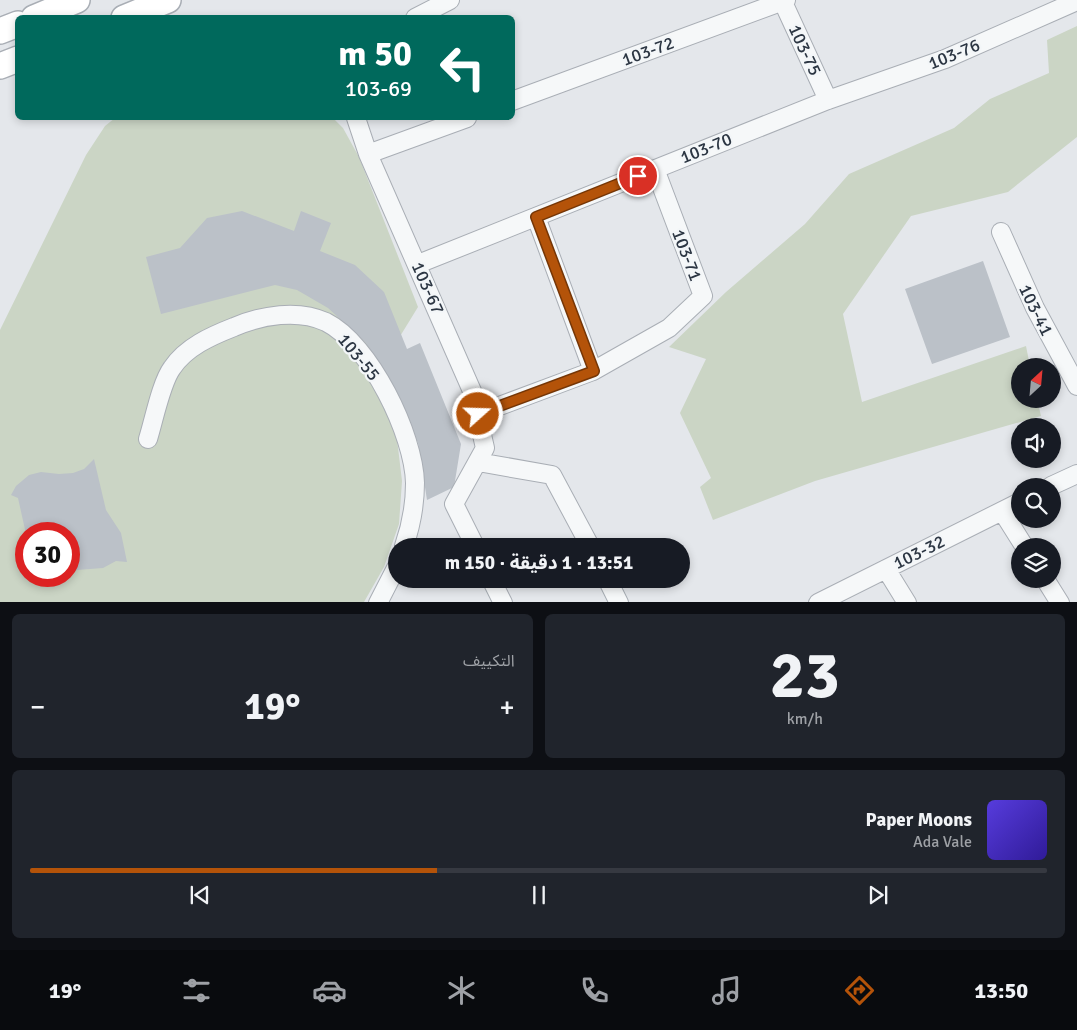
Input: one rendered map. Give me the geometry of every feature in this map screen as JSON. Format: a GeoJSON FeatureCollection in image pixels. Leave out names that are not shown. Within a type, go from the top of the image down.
{"type":"FeatureCollection","features":[{"type":"Feature","properties":{"kind":"main road"},"geometry":{"type":"LineString","coordinates":[[41,15],[77,0]]}},
{"type":"Feature","properties":{"kind":"main road"},"geometry":{"type":"LineString","coordinates":[[131,15],[168,0]]}},
{"type":"Feature","properties":{"kind":"main road"},"geometry":{"type":"LineString","coordinates":[[0,31],[15,25]]}},
{"type":"Feature","properties":{"kind":"main road"},"geometry":{"type":"LineString","coordinates":[[0,66],[15,60]]}},
{"type":"Feature","properties":{"kind":"street"},"geometry":{"type":"LineString","coordinates":[[420,15],[448,0]]}},
{"type":"Feature","properties":{"kind":"street","name":"103-75"},"geometry":{"type":"LineString","coordinates":[[784,0],[828,100]]}},
{"type":"Feature","properties":{"kind":"street","name":"103-72"},"geometry":{"type":"LineString","coordinates":[[515,100],[784,0]]}},
{"type":"Feature","properties":{"kind":"street","name":"103-76"},"geometry":{"type":"LineString","coordinates":[[828,100],[945,59],[1077,1]]}},
{"type":"Feature","properties":{"kind":"street","name":"103-70"},"geometry":{"type":"LineString","coordinates":[[418,264],[828,100]]}},
{"type":"Feature","properties":{"kind":"street","name":"103-67"},"geometry":{"type":"LineString","coordinates":[[357,120],[368,154],[418,264],[472,391],[485,448],[454,504],[471,538]]}},
{"type":"Feature","properties":{"kind":"street"},"geometry":{"type":"LineString","coordinates":[[368,154],[462,120]]}},
{"type":"Feature","properties":{"kind":"street","name":"103-71"},"geometry":{"type":"LineString","coordinates":[[594,371],[669,328],[703,296],[655,169]]}},
{"type":"Feature","properties":{"kind":"street"},"geometry":{"type":"LineString","coordinates":[[478,414],[594,371],[536,217]]}},
{"type":"Feature","properties":{"kind":"street","name":"103-41"},"geometry":{"type":"LineString","coordinates":[[1002,232],[1035,308],[1077,386]]}},
{"type":"Feature","properties":{"kind":"street","name":"103-55"},"geometry":{"type":"LineString","coordinates":[[148,439],[170,369],[183,354],[216,334],[247,321],[267,316],[303,316],[325,321],[348,338],[359,350],[380,382],[400,421],[413,462],[415,482],[415,503],[406,538]]}},
{"type":"Feature","properties":{"kind":"street"},"geometry":{"type":"LineString","coordinates":[[478,462],[552,475],[586,538]]}},
{"type":"Feature","properties":{"kind":"street"},"geometry":{"type":"LineString","coordinates":[[1061,482],[1077,474]]}},
{"type":"Feature","properties":{"kind":"street","name":"103-32"},"geometry":{"type":"LineString","coordinates":[[818,602],[1011,506]]}},
{"type":"Feature","properties":{"kind":"street"},"geometry":{"type":"LineString","coordinates":[[1002,511],[1019,538]]}},
{"type":"Feature","properties":{"kind":"street"},"geometry":{"type":"LineString","coordinates":[[886,569],[907,602]]}},
{"type":"Feature","properties":{"kind":"street"},"geometry":{"type":"LineString","coordinates":[[378,602],[388,583]]}},
{"type":"Feature","properties":{"kind":"street"},"geometry":{"type":"LineString","coordinates":[[496,588],[503,602]]}},
{"type":"Feature","properties":{"kind":"street"},"geometry":{"type":"LineString","coordinates":[[611,588],[619,602]]}},
{"type":"Feature","properties":{"kind":"street"},"geometry":{"type":"LineString","coordinates":[[1051,588],[1060,602]]}},
{"type":"Feature","properties":{"kind":"green space"},"geometry":{"type":"Polygon","coordinates":[[[1077,26],[1077,137],[1008,192],[911,216],[843,314],[862,402],[1026,346],[1028,358],[1011,358],[1011,408],[1039,408],[1041,416],[1034,418],[1011,418],[1011,425],[815,481],[713,520],[700,487],[711,478],[680,413],[706,359],[669,347],[726,292],[805,224],[849,174],[954,128],[990,99],[1049,73],[1047,40],[1077,26]]]}},
{"type":"Feature","properties":{"kind":"green space"},"geometry":{"type":"Polygon","coordinates":[[[112,120],[335,120],[343,128],[359,157],[418,307],[391,351],[402,481],[399,524],[394,538],[388,538],[388,556],[384,567],[364,602],[0,602],[0,330],[86,155],[105,126],[112,120]]]}},
{"type":"Feature","properties":{"kind":"building"},"geometry":{"type":"Polygon","coordinates":[[[242,211],[294,231],[301,211],[331,223],[320,251],[355,265],[384,292],[407,349],[420,343],[461,444],[454,487],[427,500],[418,443],[394,388],[366,343],[328,308],[297,290],[275,285],[161,314],[146,257],[180,248],[207,218],[242,211]]]}},
{"type":"Feature","properties":{"kind":"building"},"geometry":{"type":"Polygon","coordinates":[[[983,261],[1010,337],[932,364],[905,289],[983,261]]]}},
{"type":"Feature","properties":{"kind":"building"},"geometry":{"type":"Polygon","coordinates":[[[94,459],[106,510],[121,533],[127,562],[116,561],[103,568],[80,570],[80,522],[23,522],[18,498],[11,495],[16,486],[29,475],[41,472],[73,473],[84,469],[94,459]]]}},
{"type":"Feature","properties":{"kind":"route"},"geometry":{"type":"LineString","coordinates":[[478,414],[594,371],[536,217],[638,176]]}}]}
